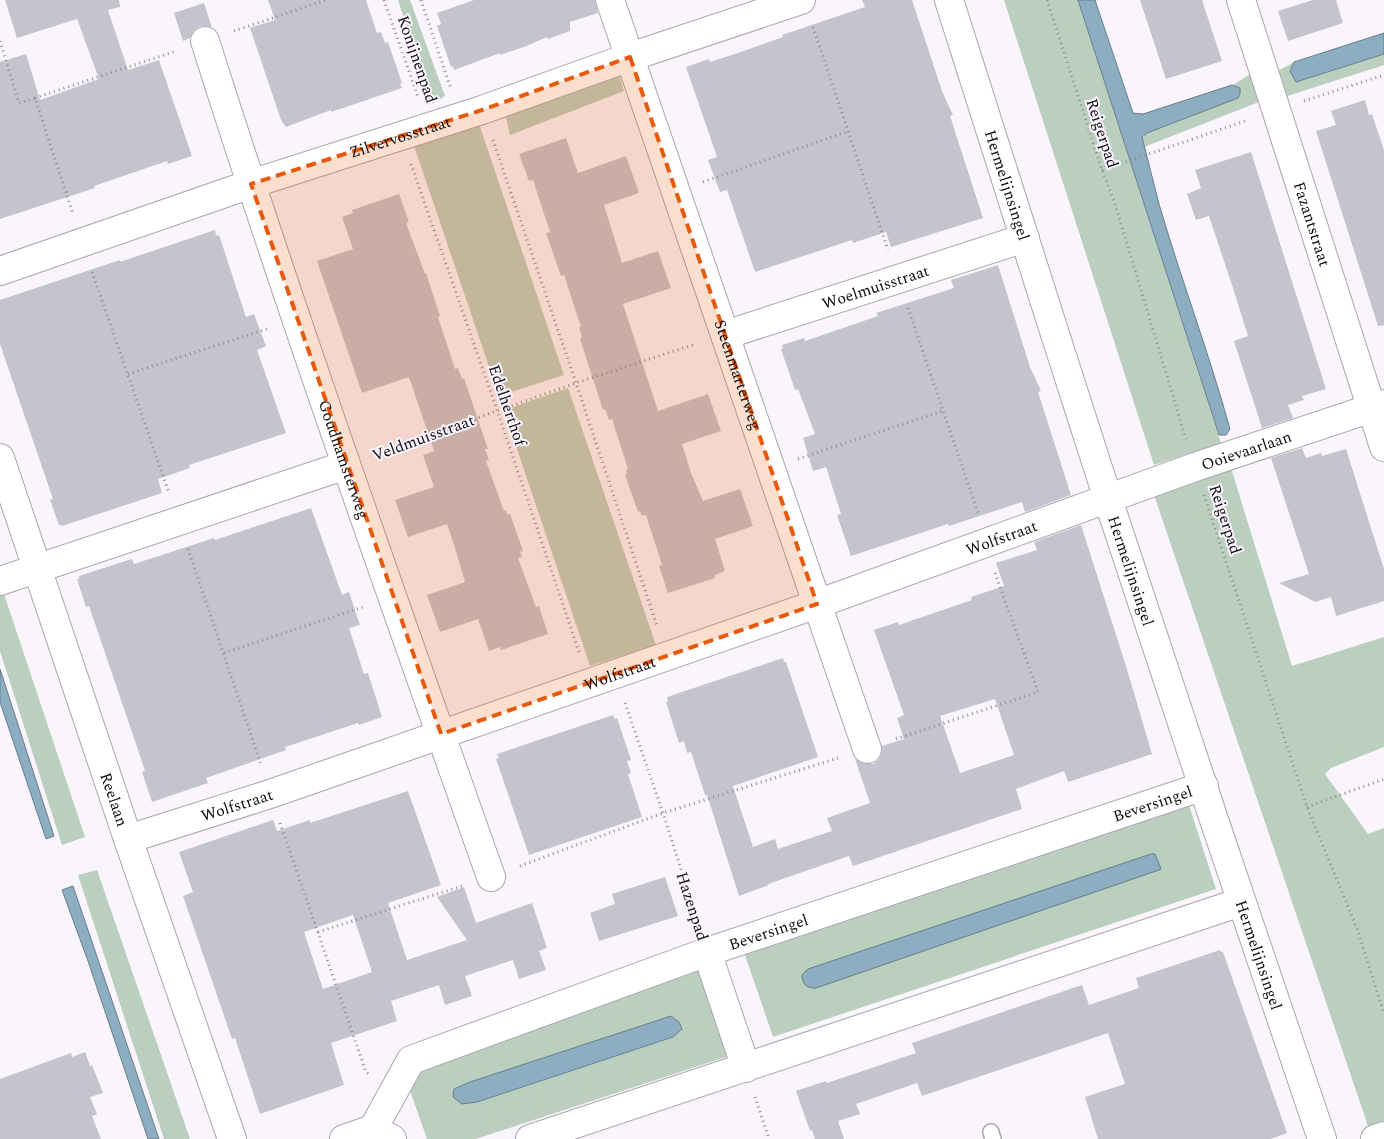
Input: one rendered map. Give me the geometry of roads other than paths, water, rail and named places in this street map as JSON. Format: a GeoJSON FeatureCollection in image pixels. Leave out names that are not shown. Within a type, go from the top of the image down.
{"type":"FeatureCollection","features":[{"type":"Feature","properties":{"kind":"street","name":"Steenmarterweg"},"geometry":{"type":"LineString","coordinates":[[610,0],[867,749]]}},
{"type":"Feature","properties":{"kind":"street","name":"Zilvervosstraat"},"geometry":{"type":"LineString","coordinates":[[0,271],[250,184],[472,113],[630,57],[801,0]]}},
{"type":"Feature","properties":{"kind":"street","name":"Hermelijnsingel"},"geometry":{"type":"LineString","coordinates":[[948,0],[1108,498],[1241,902],[1322,1139]]}},
{"type":"Feature","properties":{"kind":"street","name":"Fazantstraat"},"geometry":{"type":"LineString","coordinates":[[1241,0],[1378,406],[1384,447]]}},
{"type":"Feature","properties":{"kind":"street","name":"Goudhamsterweg"},"geometry":{"type":"LineString","coordinates":[[205,41],[250,184],[346,465],[491,876]]}},
{"type":"Feature","properties":{"kind":"street","name":"Woelmuisstraat"},"geometry":{"type":"LineString","coordinates":[[725,335],[1025,238]]}},
{"type":"Feature","properties":{"kind":"street","name":"Ooievaarlaan"},"geometry":{"type":"LineString","coordinates":[[1108,498],[1378,406]]}},
{"type":"Feature","properties":{"kind":"street","name":"Reelaan"},"geometry":{"type":"LineString","coordinates":[[0,458],[128,839],[232,1139]]}},
{"type":"Feature","properties":{"kind":"street"},"geometry":{"type":"LineString","coordinates":[[0,580],[346,465]]}},
{"type":"Feature","properties":{"kind":"street","name":"Wolfstraat"},"geometry":{"type":"LineString","coordinates":[[128,839],[270,794],[590,683],[817,604],[1108,498]]}},
{"type":"Feature","properties":{"kind":"street","name":"Beversingel"},"geometry":{"type":"LineString","coordinates":[[344,1139],[382,1134],[396,1089],[411,1060],[707,952],[1204,786]]}},
{"type":"Feature","properties":{"kind":"street"},"geometry":{"type":"LineString","coordinates":[[530,1139],[1241,902]]}},
{"type":"Feature","properties":{"kind":"street","name":"Hazenpad"},"geometry":{"type":"LineString","coordinates":[[707,952],[746,1068]]}},
{"type":"Feature","properties":{"kind":"street"},"geometry":{"type":"LineString","coordinates":[[1374,1139],[1384,1136]]}},
{"type":"Feature","properties":{"kind":"water"},"geometry":{"type":"Polygon","coordinates":[[[1078,0],[1095,0],[1133,113],[1143,114],[1232,85],[1240,88],[1238,98],[1147,133],[1142,137],[1159,204],[1230,429],[1226,435],[1219,435],[1078,0]]]}},
{"type":"Feature","properties":{"kind":"water"},"geometry":{"type":"Polygon","coordinates":[[[1384,33],[1384,54],[1296,82],[1290,71],[1294,62],[1384,33]]]}},
{"type":"Feature","properties":{"kind":"water"},"geometry":{"type":"Polygon","coordinates":[[[0,669],[54,836],[46,839],[0,702],[0,669]]]}},
{"type":"Feature","properties":{"kind":"water"},"geometry":{"type":"Polygon","coordinates":[[[1155,854],[1161,869],[816,988],[808,987],[803,981],[802,975],[808,969],[1155,854]]]}},
{"type":"Feature","properties":{"kind":"water"},"geometry":{"type":"Polygon","coordinates":[[[73,886],[159,1139],[148,1139],[62,890],[73,886]]]}},
{"type":"Feature","properties":{"kind":"water"},"geometry":{"type":"Polygon","coordinates":[[[671,1016],[679,1022],[682,1029],[673,1037],[477,1102],[462,1104],[453,1097],[454,1089],[470,1082],[671,1016]]]}}]}
